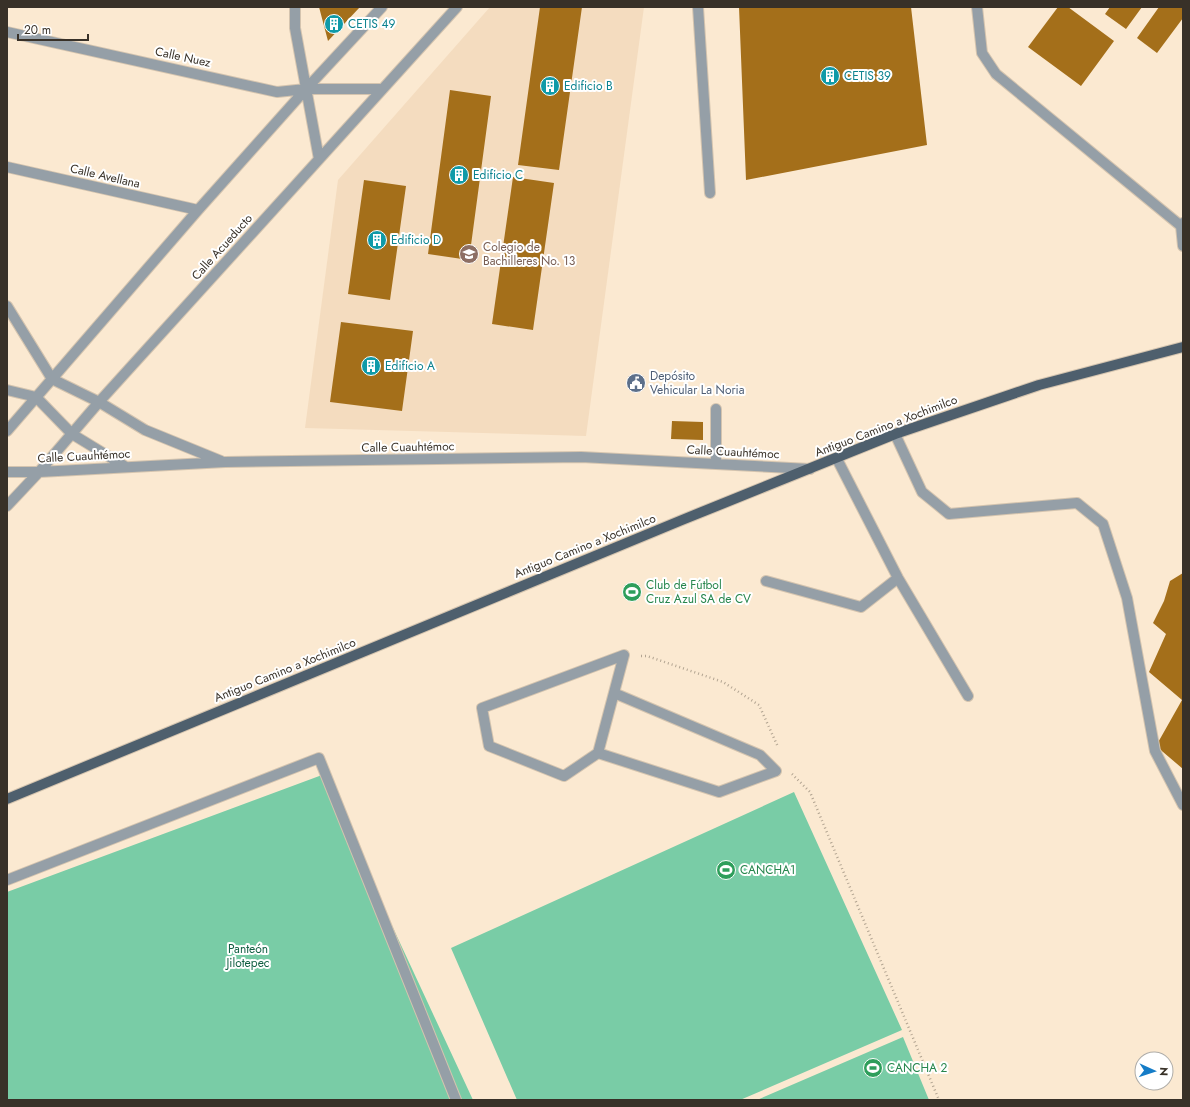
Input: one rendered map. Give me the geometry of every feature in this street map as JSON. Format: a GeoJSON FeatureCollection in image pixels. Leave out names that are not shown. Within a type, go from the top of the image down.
{"type":"FeatureCollection","features":[{"type":"Feature","properties":{"kind":"main road","name":"Antiguo Camino a Xochimilco"},"geometry":{"type":"LineString","coordinates":[[7,798],[682,520],[896,434],[1039,385],[1183,347]]}},
{"type":"Feature","properties":{"kind":"street"},"geometry":{"type":"LineString","coordinates":[[295,7],[295,28],[319,159]]}},
{"type":"Feature","properties":{"kind":"street"},"geometry":{"type":"LineString","coordinates":[[7,431],[198,210],[306,89],[382,7]]}},
{"type":"Feature","properties":{"kind":"street","name":"Calle Acueducto"},"geometry":{"type":"LineString","coordinates":[[7,506],[40,472],[99,402],[457,7]]}},
{"type":"Feature","properties":{"kind":"street"},"geometry":{"type":"LineString","coordinates":[[698,7],[710,193]]}},
{"type":"Feature","properties":{"kind":"street"},"geometry":{"type":"LineString","coordinates":[[977,7],[982,53],[996,74],[1182,225],[1183,246]]}},
{"type":"Feature","properties":{"kind":"street","name":"Calle Nuez"},"geometry":{"type":"LineString","coordinates":[[7,32],[277,92],[306,89],[382,89]]}},
{"type":"Feature","properties":{"kind":"street","name":"Calle Avellana"},"geometry":{"type":"LineString","coordinates":[[7,167],[198,210]]}},
{"type":"Feature","properties":{"kind":"street"},"geometry":{"type":"LineString","coordinates":[[7,306],[52,379],[99,402],[145,430],[225,462]]}},
{"type":"Feature","properties":{"kind":"street"},"geometry":{"type":"LineString","coordinates":[[7,390],[36,397],[72,434],[126,467]]}},
{"type":"Feature","properties":{"kind":"street"},"geometry":{"type":"LineString","coordinates":[[716,409],[716,464]]}},
{"type":"Feature","properties":{"kind":"street"},"geometry":{"type":"LineString","coordinates":[[896,434],[922,492],[949,514],[1078,504],[1103,524],[1127,598],[1155,751],[1183,805]]}},
{"type":"Feature","properties":{"kind":"street","name":"Calle Cuauhtémoc"},"geometry":{"type":"LineString","coordinates":[[7,472],[40,472],[225,462],[581,457],[810,469]]}},
{"type":"Feature","properties":{"kind":"street"},"geometry":{"type":"LineString","coordinates":[[837,459],[898,578],[968,696]]}},
{"type":"Feature","properties":{"kind":"street"},"geometry":{"type":"LineString","coordinates":[[766,581],[861,607],[898,578]]}},
{"type":"Feature","properties":{"kind":"street"},"geometry":{"type":"LineString","coordinates":[[624,654],[598,753],[564,776],[489,746],[482,708],[624,654]]}},
{"type":"Feature","properties":{"kind":"street"},"geometry":{"type":"LineString","coordinates":[[598,753],[719,792],[776,771],[760,755],[614,693]]}},
{"type":"Feature","properties":{"kind":"street"},"geometry":{"type":"LineString","coordinates":[[7,880],[319,758],[456,1100]]}},
{"type":"Feature","properties":{"kind":"path"},"geometry":{"type":"LineString","coordinates":[[624,654],[647,656],[723,682],[759,705],[780,753]]}},
{"type":"Feature","properties":{"kind":"path"},"geometry":{"type":"LineString","coordinates":[[791,772],[810,792],[939,1100]]}},
{"type":"Feature","properties":{"kind":"shaded area","name":"Colegio de Bachilleres No. 13"},"geometry":{"type":"Polygon","coordinates":[[[490,7],[644,7],[586,436],[305,428],[338,180],[490,7]]]}},
{"type":"Feature","properties":{"kind":"green space","name":"Panteón Jilotepec"},"geometry":{"type":"Polygon","coordinates":[[[322,775],[473,1100],[7,1100],[7,892],[322,775]]]}},
{"type":"Feature","properties":{"kind":"green space","name":"CANCHA1"},"geometry":{"type":"Polygon","coordinates":[[[794,792],[902,1030],[740,1100],[517,1100],[451,948],[794,792]]]}},
{"type":"Feature","properties":{"kind":"green space","name":"CANCHA 2"},"geometry":{"type":"Polygon","coordinates":[[[903,1037],[929,1100],[757,1100],[903,1037]]]}},
{"type":"Feature","properties":{"kind":"building","name":"CETIS 49"},"geometry":{"type":"Polygon","coordinates":[[[319,7],[360,7],[328,41],[319,7]]]}},
{"type":"Feature","properties":{"kind":"building","name":"Edificio B"},"geometry":{"type":"Polygon","coordinates":[[[540,7],[582,7],[559,170],[518,165],[540,7]]]}},
{"type":"Feature","properties":{"kind":"building","name":"CETIS 39"},"geometry":{"type":"Polygon","coordinates":[[[739,7],[911,7],[927,145],[746,180],[739,7]]]}},
{"type":"Feature","properties":{"kind":"building"},"geometry":{"type":"Polygon","coordinates":[[[1058,7],[1068,7],[1114,41],[1081,86],[1028,47],[1058,7]]]}},
{"type":"Feature","properties":{"kind":"building"},"geometry":{"type":"Polygon","coordinates":[[[1110,7],[1142,7],[1126,29],[1105,14],[1110,7]]]}},
{"type":"Feature","properties":{"kind":"building"},"geometry":{"type":"Polygon","coordinates":[[[1159,7],[1183,7],[1183,18],[1157,53],[1137,38],[1159,7]]]}},
{"type":"Feature","properties":{"kind":"building","name":"Edificio C"},"geometry":{"type":"Polygon","coordinates":[[[450,90],[491,96],[469,260],[428,254],[450,90]]]}},
{"type":"Feature","properties":{"kind":"building"},"geometry":{"type":"Polygon","coordinates":[[[513,177],[554,183],[533,330],[492,324],[513,177]]]}},
{"type":"Feature","properties":{"kind":"building","name":"Edificio D"},"geometry":{"type":"Polygon","coordinates":[[[364,180],[406,186],[390,300],[348,294],[364,180]]]}},
{"type":"Feature","properties":{"kind":"building","name":"Edificio A"},"geometry":{"type":"Polygon","coordinates":[[[341,322],[413,331],[402,411],[330,402],[341,322]]]}},
{"type":"Feature","properties":{"kind":"building"},"geometry":{"type":"Polygon","coordinates":[[[672,421],[703,422],[703,440],[671,439],[672,421]]]}},
{"type":"Feature","properties":{"kind":"building"},"geometry":{"type":"Polygon","coordinates":[[[1183,573],[1183,769],[1156,746],[1182,700],[1149,672],[1166,634],[1153,623],[1164,601],[1170,581],[1183,573]]]}},
{"type":"Feature","properties":{"kind":"place","name":"CETIS 49"},"geometry":{"type":"Point","coordinates":[334,24]}},
{"type":"Feature","properties":{"kind":"place","name":"CETIS 39"},"geometry":{"type":"Point","coordinates":[830,76]}},
{"type":"Feature","properties":{"kind":"place","name":"Edificio B"},"geometry":{"type":"Point","coordinates":[550,86]}},
{"type":"Feature","properties":{"kind":"place","name":"Edificio C"},"geometry":{"type":"Point","coordinates":[459,175]}},
{"type":"Feature","properties":{"kind":"place","name":"Edificio D"},"geometry":{"type":"Point","coordinates":[377,240]}},
{"type":"Feature","properties":{"kind":"place","name":"Colegio de Bachilleres No. 13"},"geometry":{"type":"Point","coordinates":[469,254]}},
{"type":"Feature","properties":{"kind":"place","name":"Edificio A"},"geometry":{"type":"Point","coordinates":[371,366]}},
{"type":"Feature","properties":{"kind":"place","name":"Depósito Vehicular La Noria"},"geometry":{"type":"Point","coordinates":[636,383]}},
{"type":"Feature","properties":{"kind":"place","name":"Club de Fútbol Cruz Azul SA de CV"},"geometry":{"type":"Point","coordinates":[632,592]}},
{"type":"Feature","properties":{"kind":"place","name":"CANCHA1"},"geometry":{"type":"Point","coordinates":[726,870]}},
{"type":"Feature","properties":{"kind":"place","name":"CANCHA 2"},"geometry":{"type":"Point","coordinates":[873,1068]}}]}
